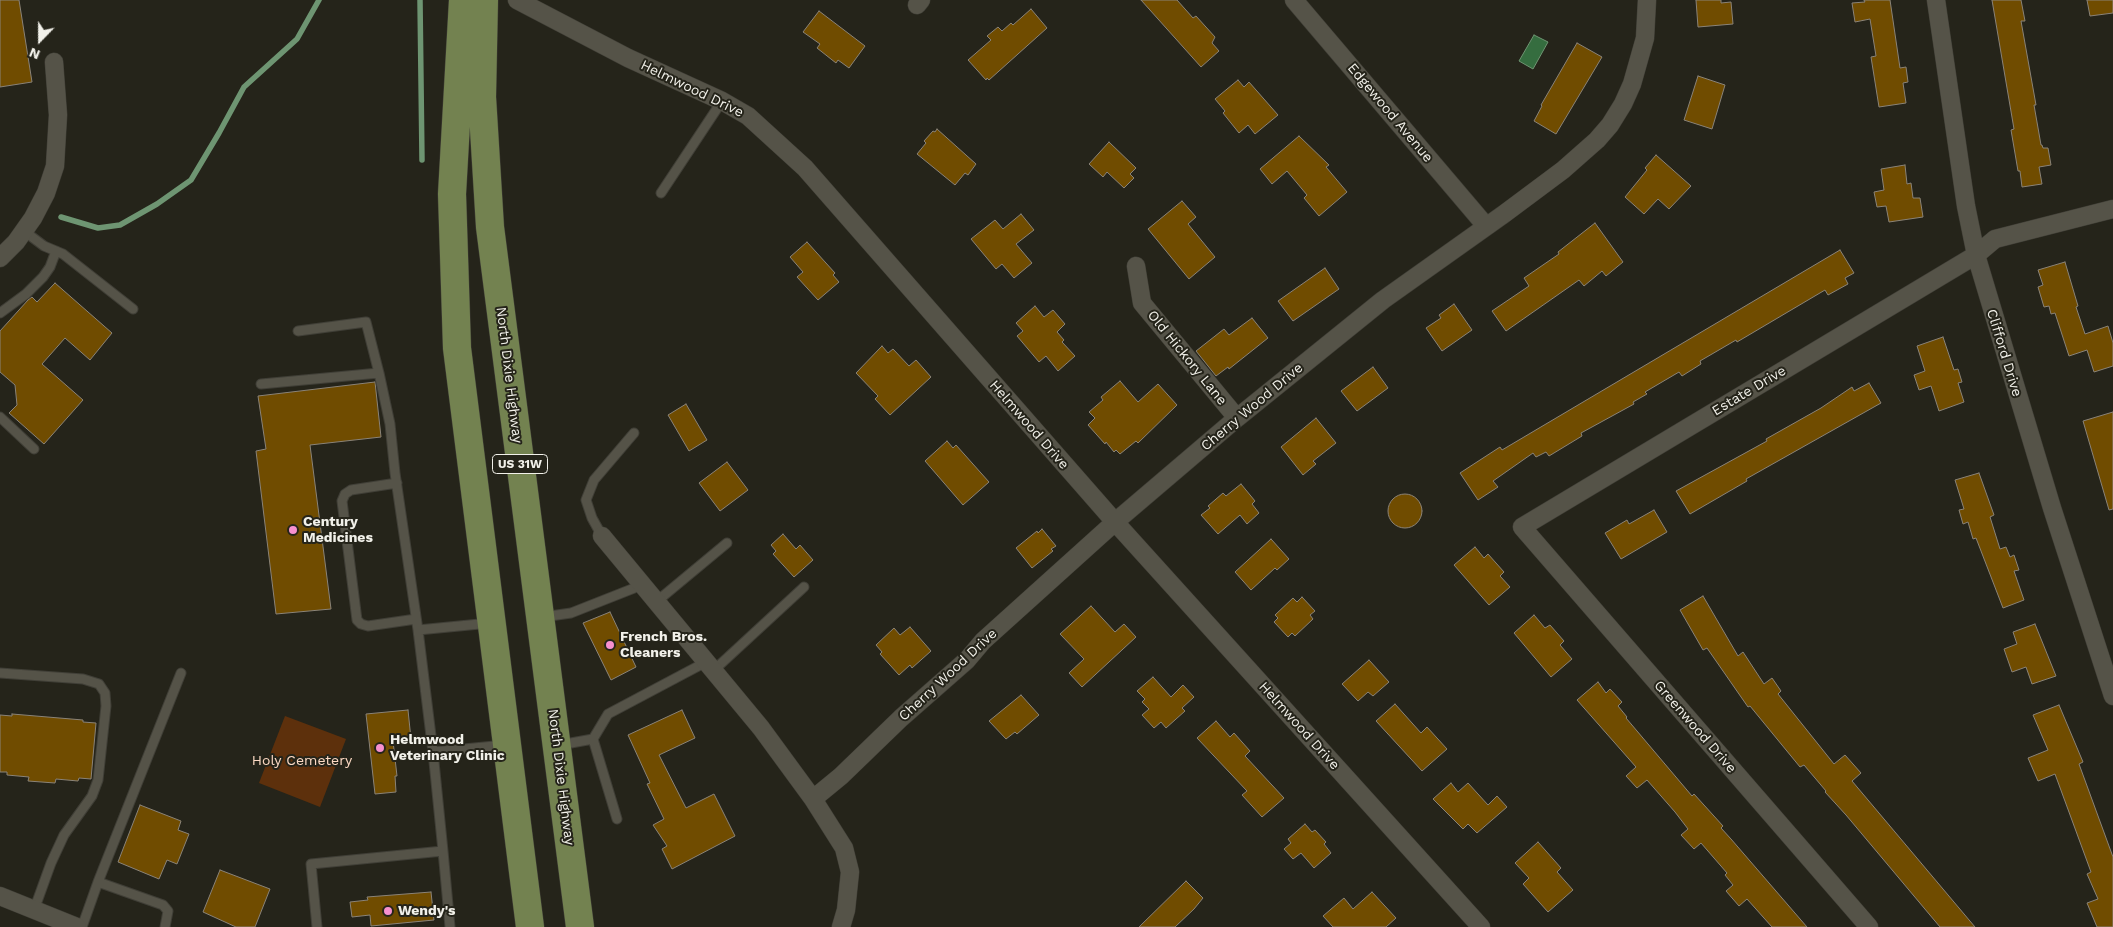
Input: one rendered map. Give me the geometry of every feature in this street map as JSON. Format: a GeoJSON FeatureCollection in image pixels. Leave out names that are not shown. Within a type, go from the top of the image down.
{"type":"FeatureCollection","features":[{"type":"Feature","properties":{"kind":"main road","name":"US 31W"},"geometry":{"type":"LineString","coordinates":[[463,0],[452,194],[457,348],[530,927]]}},
{"type":"Feature","properties":{"kind":"main road","name":"North Dixie Highway"},"geometry":{"type":"LineString","coordinates":[[484,0],[482,97],[490,227],[580,927]]}},
{"type":"Feature","properties":{"kind":"street","name":"Helmwood Drive"},"geometry":{"type":"LineString","coordinates":[[517,0],[628,58],[722,101],[748,116],[818,182],[1115,522],[1481,927]]}},
{"type":"Feature","properties":{"kind":"street","name":"Edgewood Avenue"},"geometry":{"type":"LineString","coordinates":[[1294,0],[1486,226]]}},
{"type":"Feature","properties":{"kind":"street","name":"Cherry Wood Drive"},"geometry":{"type":"LineString","coordinates":[[812,799],[841,776],[901,718],[967,660],[983,641],[1115,522],[1237,418],[1383,300],[1562,170],[1597,140],[1610,125],[1623,104],[1640,59],[1645,38],[1647,0]]}},
{"type":"Feature","properties":{"kind":"street","name":"Clifford Drive"},"geometry":{"type":"LineString","coordinates":[[1936,0],[1966,206],[1976,255],[2052,508],[2113,696]]}},
{"type":"Feature","properties":{"kind":"street"},"geometry":{"type":"LineString","coordinates":[[0,258],[34,218],[46,193],[55,166],[58,115],[54,62]]}},
{"type":"Feature","properties":{"kind":"street","name":"Estate Drive"},"geometry":{"type":"LineString","coordinates":[[1522,527],[1976,255],[1995,239],[2113,209]]}},
{"type":"Feature","properties":{"kind":"street","name":"Old Hickory Lane"},"geometry":{"type":"LineString","coordinates":[[1136,266],[1142,303],[1237,418]]}},
{"type":"Feature","properties":{"kind":"street","name":"Greenwood Drive"},"geometry":{"type":"LineString","coordinates":[[1522,527],[1869,927]]}},
{"type":"Feature","properties":{"kind":"street"},"geometry":{"type":"LineString","coordinates":[[602,536],[761,728],[812,799],[844,848],[850,872],[846,910],[841,927]]}},
{"type":"Feature","properties":{"kind":"street"},"geometry":{"type":"LineString","coordinates":[[0,896],[77,927]]}},
{"type":"Feature","properties":{"kind":"lane"},"geometry":{"type":"LineString","coordinates":[[661,193],[722,101]]}},
{"type":"Feature","properties":{"kind":"lane"},"geometry":{"type":"LineString","coordinates":[[24,231],[44,246],[63,254],[133,309]]}},
{"type":"Feature","properties":{"kind":"lane"},"geometry":{"type":"LineString","coordinates":[[0,313],[26,294],[43,277],[56,251]]}},
{"type":"Feature","properties":{"kind":"lane"},"geometry":{"type":"LineString","coordinates":[[298,331],[366,322],[379,373],[390,424],[396,483],[418,630],[433,752],[450,927],[446,927]]}},
{"type":"Feature","properties":{"kind":"lane"},"geometry":{"type":"LineString","coordinates":[[261,384],[379,373]]}},
{"type":"Feature","properties":{"kind":"lane"},"geometry":{"type":"LineString","coordinates":[[0,417],[34,449]]}},
{"type":"Feature","properties":{"kind":"lane"},"geometry":{"type":"LineString","coordinates":[[602,536],[592,518],[586,500],[594,480],[634,432]]}},
{"type":"Feature","properties":{"kind":"lane"},"geometry":{"type":"LineString","coordinates":[[396,483],[351,490],[345,494],[342,501],[357,620],[361,624],[368,626],[416,619]]}},
{"type":"Feature","properties":{"kind":"lane"},"geometry":{"type":"LineString","coordinates":[[656,602],[727,542]]}},
{"type":"Feature","properties":{"kind":"lane"},"geometry":{"type":"LineString","coordinates":[[540,617],[571,613],[642,585]]}},
{"type":"Feature","properties":{"kind":"lane"},"geometry":{"type":"LineString","coordinates":[[617,819],[593,739],[608,714],[710,666],[804,587]]}},
{"type":"Feature","properties":{"kind":"lane"},"geometry":{"type":"LineString","coordinates":[[418,630],[492,623]]}},
{"type":"Feature","properties":{"kind":"lane"},"geometry":{"type":"LineString","coordinates":[[0,673],[84,679],[99,684],[106,693],[98,780],[92,796],[61,842],[34,910]]}},
{"type":"Feature","properties":{"kind":"lane"},"geometry":{"type":"LineString","coordinates":[[82,927],[181,674]]}},
{"type":"Feature","properties":{"kind":"lane"},"geometry":{"type":"LineString","coordinates":[[556,745],[593,739]]}},
{"type":"Feature","properties":{"kind":"lane"},"geometry":{"type":"LineString","coordinates":[[433,752],[508,744]]}},
{"type":"Feature","properties":{"kind":"lane"},"geometry":{"type":"LineString","coordinates":[[317,927],[311,864],[443,851]]}},
{"type":"Feature","properties":{"kind":"lane"},"geometry":{"type":"LineString","coordinates":[[98,882],[163,905],[168,910],[165,927]]}},
{"type":"Feature","properties":{"kind":"green space","name":"Holy Cemetery"},"geometry":{"type":"Polygon","coordinates":[[[285,716],[346,739],[320,807],[259,783],[285,716]]]}},
{"type":"Feature","properties":{"kind":"shaded area"},"geometry":{"type":"Polygon","coordinates":[[[1534,35],[1548,42],[1533,69],[1519,61],[1534,35]]]}},
{"type":"Feature","properties":{"kind":"building"},"geometry":{"type":"Polygon","coordinates":[[[0,0],[19,0],[32,82],[0,87],[0,0]]]}},
{"type":"Feature","properties":{"kind":"building"},"geometry":{"type":"Polygon","coordinates":[[[1141,0],[1177,0],[1193,18],[1196,16],[1215,37],[1212,43],[1219,51],[1201,67],[1141,0]]]}},
{"type":"Feature","properties":{"kind":"building"},"geometry":{"type":"Polygon","coordinates":[[[1696,0],[1721,0],[1721,3],[1731,2],[1733,24],[1698,27],[1696,0]]]}},
{"type":"Feature","properties":{"kind":"building"},"geometry":{"type":"Polygon","coordinates":[[[1864,0],[1890,0],[1900,68],[1906,67],[1908,82],[1903,83],[1906,103],[1879,107],[1871,57],[1876,56],[1870,19],[1855,22],[1852,3],[1865,2],[1864,0]]]}},
{"type":"Feature","properties":{"kind":"building"},"geometry":{"type":"Polygon","coordinates":[[[1992,0],[2021,0],[2025,21],[2021,21],[2041,145],[2043,148],[2048,148],[2051,165],[2039,167],[2042,184],[2022,187],[2011,130],[2014,129],[1992,0]]]}},
{"type":"Feature","properties":{"kind":"building"},"geometry":{"type":"Polygon","coordinates":[[[2087,0],[2113,0],[2113,13],[2090,16],[2087,0]]]}},
{"type":"Feature","properties":{"kind":"building"},"geometry":{"type":"Polygon","coordinates":[[[1031,9],[1047,28],[989,80],[987,78],[986,80],[968,60],[991,40],[987,36],[998,27],[1002,31],[1011,23],[1013,25],[1031,9]]]}},
{"type":"Feature","properties":{"kind":"building"},"geometry":{"type":"Polygon","coordinates":[[[819,11],[865,46],[849,68],[838,60],[836,63],[817,48],[820,44],[803,32],[819,11]]]}},
{"type":"Feature","properties":{"kind":"building"},"geometry":{"type":"Polygon","coordinates":[[[1577,43],[1602,57],[1556,134],[1534,121],[1541,105],[1577,43]]]}},
{"type":"Feature","properties":{"kind":"building"},"geometry":{"type":"Polygon","coordinates":[[[1698,76],[1725,85],[1712,129],[1684,120],[1698,76]]]}},
{"type":"Feature","properties":{"kind":"building"},"geometry":{"type":"Polygon","coordinates":[[[1238,80],[1244,87],[1249,82],[1278,115],[1255,134],[1248,125],[1239,133],[1223,113],[1225,111],[1215,99],[1238,80]]]}},
{"type":"Feature","properties":{"kind":"building"},"geometry":{"type":"Polygon","coordinates":[[[937,129],[976,164],[968,175],[965,173],[955,185],[917,154],[926,143],[924,141],[937,129]]]}},
{"type":"Feature","properties":{"kind":"building"},"geometry":{"type":"Polygon","coordinates":[[[1299,136],[1329,165],[1326,167],[1347,192],[1319,216],[1304,198],[1307,195],[1287,171],[1272,184],[1260,169],[1299,136]]]}},
{"type":"Feature","properties":{"kind":"building"},"geometry":{"type":"Polygon","coordinates":[[[1109,142],[1136,168],[1130,174],[1134,178],[1124,188],[1107,172],[1103,177],[1089,164],[1109,142]]]}},
{"type":"Feature","properties":{"kind":"building"},"geometry":{"type":"Polygon","coordinates":[[[1656,155],[1691,186],[1669,209],[1658,199],[1644,214],[1625,197],[1647,170],[1645,168],[1656,155]]]}},
{"type":"Feature","properties":{"kind":"building"},"geometry":{"type":"Polygon","coordinates":[[[1905,165],[1907,184],[1911,183],[1913,198],[1920,198],[1923,217],[1889,222],[1886,206],[1877,207],[1874,192],[1884,190],[1881,169],[1905,165]]]}},
{"type":"Feature","properties":{"kind":"building"},"geometry":{"type":"Polygon","coordinates":[[[1182,201],[1196,217],[1188,224],[1215,257],[1189,279],[1148,229],[1182,201]]]}},
{"type":"Feature","properties":{"kind":"building"},"geometry":{"type":"Polygon","coordinates":[[[1021,214],[1034,230],[1016,244],[1032,263],[1014,278],[1002,264],[996,269],[971,239],[995,220],[1003,229],[1021,214]]]}},
{"type":"Feature","properties":{"kind":"building"},"geometry":{"type":"Polygon","coordinates":[[[1595,223],[1623,262],[1606,276],[1602,271],[1584,286],[1579,280],[1506,331],[1492,311],[1529,286],[1524,278],[1559,254],[1558,252],[1595,223]]]}},
{"type":"Feature","properties":{"kind":"building"},"geometry":{"type":"Polygon","coordinates":[[[807,242],[835,273],[833,275],[839,282],[818,300],[797,277],[803,272],[790,257],[807,242]]]}},
{"type":"Feature","properties":{"kind":"building"},"geometry":{"type":"Polygon","coordinates":[[[1840,250],[1854,273],[1845,278],[1848,284],[1828,295],[1825,290],[1737,342],[1736,340],[1700,361],[1701,364],[1682,376],[1679,372],[1645,392],[1647,394],[1633,402],[1634,404],[1581,433],[1582,436],[1549,456],[1546,452],[1536,457],[1533,453],[1493,481],[1498,487],[1478,500],[1460,473],[1500,447],[1502,450],[1840,250]]]}},
{"type":"Feature","properties":{"kind":"building"},"geometry":{"type":"Polygon","coordinates":[[[2065,262],[2085,334],[2108,326],[2113,343],[2113,366],[2094,372],[2087,350],[2069,356],[2055,313],[2051,314],[2049,306],[2044,307],[2038,287],[2043,285],[2038,270],[2065,262]]]}},
{"type":"Feature","properties":{"kind":"building"},"geometry":{"type":"Polygon","coordinates":[[[1325,268],[1339,289],[1293,321],[1278,301],[1325,268]]]}},
{"type":"Feature","properties":{"kind":"building"},"geometry":{"type":"Polygon","coordinates":[[[55,283],[112,333],[90,360],[65,338],[42,364],[83,400],[44,444],[9,413],[17,405],[15,385],[0,372],[0,331],[28,300],[32,297],[37,302],[55,283]]]}},
{"type":"Feature","properties":{"kind":"building"},"geometry":{"type":"Polygon","coordinates":[[[1454,304],[1472,330],[1442,351],[1426,328],[1441,318],[1439,315],[1454,304]]]}},
{"type":"Feature","properties":{"kind":"building"},"geometry":{"type":"Polygon","coordinates":[[[1035,306],[1044,317],[1053,310],[1065,324],[1057,332],[1064,340],[1062,342],[1075,356],[1058,371],[1046,356],[1039,362],[1017,336],[1023,331],[1016,323],[1035,306]]]}},
{"type":"Feature","properties":{"kind":"building"},"geometry":{"type":"Polygon","coordinates":[[[1252,318],[1268,338],[1229,369],[1228,367],[1216,376],[1196,351],[1224,329],[1229,335],[1252,318]]]}},
{"type":"Feature","properties":{"kind":"building"},"geometry":{"type":"Polygon","coordinates":[[[1943,337],[1954,370],[1958,369],[1962,382],[1958,383],[1964,402],[1939,411],[1931,386],[1919,390],[1914,375],[1925,371],[1917,346],[1943,337]]]}},
{"type":"Feature","properties":{"kind":"building"},"geometry":{"type":"Polygon","coordinates":[[[882,346],[888,353],[893,349],[909,366],[916,360],[931,377],[890,415],[875,399],[878,396],[856,373],[882,346]]]}},
{"type":"Feature","properties":{"kind":"building"},"geometry":{"type":"Polygon","coordinates":[[[1373,367],[1388,388],[1357,411],[1341,391],[1373,367]]]}},
{"type":"Feature","properties":{"kind":"building"},"geometry":{"type":"Polygon","coordinates":[[[1120,381],[1138,402],[1158,384],[1177,405],[1138,443],[1136,441],[1120,454],[1116,450],[1114,452],[1106,442],[1105,444],[1088,425],[1095,418],[1089,412],[1103,400],[1101,397],[1120,381]]]}},
{"type":"Feature","properties":{"kind":"building","name":"Century Medicines"},"geometry":{"type":"Polygon","coordinates":[[[375,382],[381,437],[310,445],[331,609],[276,614],[256,451],[266,449],[258,396],[375,382]]]}},
{"type":"Feature","properties":{"kind":"building"},"geometry":{"type":"Polygon","coordinates":[[[1869,383],[1881,403],[1746,479],[1747,481],[1690,514],[1676,491],[1767,441],[1766,439],[1821,408],[1852,387],[1854,391],[1869,383]]]}},
{"type":"Feature","properties":{"kind":"building"},"geometry":{"type":"Polygon","coordinates":[[[686,404],[707,440],[689,451],[668,415],[686,404]]]}},
{"type":"Feature","properties":{"kind":"building"},"geometry":{"type":"Polygon","coordinates":[[[2113,412],[2113,509],[2109,510],[2083,421],[2113,412]]]}},
{"type":"Feature","properties":{"kind":"building"},"geometry":{"type":"Polygon","coordinates":[[[1316,418],[1336,443],[1313,461],[1316,464],[1303,475],[1281,447],[1316,418]]]}},
{"type":"Feature","properties":{"kind":"building"},"geometry":{"type":"Polygon","coordinates":[[[947,441],[953,448],[956,445],[989,482],[963,505],[925,461],[947,441]]]}},
{"type":"Feature","properties":{"kind":"building"},"geometry":{"type":"Polygon","coordinates":[[[727,462],[748,490],[720,511],[699,483],[727,462]]]}},
{"type":"Feature","properties":{"kind":"building"},"geometry":{"type":"Polygon","coordinates":[[[1979,473],[1994,515],[1990,517],[2000,549],[2006,547],[2010,557],[2014,555],[2019,570],[2014,571],[2024,600],[2003,608],[1976,538],[1973,539],[1968,522],[1963,524],[1959,510],[1964,509],[1955,480],[1979,473]]]}},
{"type":"Feature","properties":{"kind":"building"},"geometry":{"type":"Polygon","coordinates":[[[1241,484],[1255,501],[1252,504],[1259,513],[1247,524],[1240,515],[1218,534],[1201,515],[1223,493],[1226,496],[1241,484]]]}},
{"type":"Feature","properties":{"kind":"building"},"geometry":{"type":"Polygon","coordinates":[[[1405,494],[1412,495],[1417,499],[1421,504],[1421,518],[1417,523],[1412,527],[1405,528],[1398,527],[1393,523],[1389,518],[1388,511],[1389,504],[1393,499],[1398,495],[1405,494]]]}},
{"type":"Feature","properties":{"kind":"building"},"geometry":{"type":"Polygon","coordinates":[[[1654,510],[1667,532],[1621,559],[1605,533],[1627,520],[1629,524],[1654,510]]]}},
{"type":"Feature","properties":{"kind":"building"},"geometry":{"type":"Polygon","coordinates":[[[1042,529],[1056,546],[1051,549],[1053,551],[1032,568],[1016,548],[1042,529]]]}},
{"type":"Feature","properties":{"kind":"building"},"geometry":{"type":"Polygon","coordinates":[[[783,534],[796,549],[800,545],[813,560],[794,577],[773,554],[776,551],[771,545],[783,534]]]}},
{"type":"Feature","properties":{"kind":"building"},"geometry":{"type":"Polygon","coordinates":[[[1271,539],[1289,559],[1277,570],[1275,568],[1251,590],[1235,572],[1271,539]]]}},
{"type":"Feature","properties":{"kind":"building"},"geometry":{"type":"Polygon","coordinates":[[[1475,547],[1484,558],[1488,554],[1504,572],[1500,576],[1510,587],[1489,605],[1454,565],[1475,547]]]}},
{"type":"Feature","properties":{"kind":"building"},"geometry":{"type":"Polygon","coordinates":[[[1703,596],[1738,656],[1743,652],[1764,684],[1772,678],[1781,691],[1778,694],[1834,764],[1845,755],[1861,773],[1852,781],[1975,927],[1940,927],[1804,765],[1800,767],[1750,706],[1748,707],[1707,648],[1703,650],[1680,610],[1703,596]]]}},
{"type":"Feature","properties":{"kind":"building"},"geometry":{"type":"Polygon","coordinates":[[[1302,597],[1315,611],[1310,615],[1313,619],[1295,636],[1292,633],[1288,637],[1274,622],[1278,618],[1275,615],[1293,598],[1297,602],[1302,597]]]}},
{"type":"Feature","properties":{"kind":"building"},"geometry":{"type":"Polygon","coordinates":[[[1091,606],[1115,632],[1124,624],[1136,637],[1082,687],[1069,673],[1084,659],[1060,634],[1091,606]]]}},
{"type":"Feature","properties":{"kind":"building","name":"French Bros. Cleaners"},"geometry":{"type":"Polygon","coordinates":[[[610,612],[636,667],[611,680],[583,623],[610,612]]]}},
{"type":"Feature","properties":{"kind":"building"},"geometry":{"type":"Polygon","coordinates":[[[1534,615],[1545,628],[1550,625],[1564,641],[1560,645],[1572,659],[1551,677],[1514,633],[1534,615]]]}},
{"type":"Feature","properties":{"kind":"building"},"geometry":{"type":"Polygon","coordinates":[[[2035,624],[2056,676],[2032,684],[2026,667],[2012,672],[2004,649],[2017,644],[2013,632],[2035,624]]]}},
{"type":"Feature","properties":{"kind":"building"},"geometry":{"type":"Polygon","coordinates":[[[910,627],[931,651],[912,668],[910,665],[899,675],[880,654],[882,652],[876,645],[894,628],[900,635],[910,627]]]}},
{"type":"Feature","properties":{"kind":"building"},"geometry":{"type":"Polygon","coordinates":[[[1369,660],[1389,682],[1373,696],[1368,692],[1358,701],[1342,684],[1369,660]]]}},
{"type":"Feature","properties":{"kind":"building"},"geometry":{"type":"Polygon","coordinates":[[[1153,677],[1171,697],[1183,685],[1194,697],[1182,708],[1185,711],[1166,728],[1161,722],[1154,728],[1142,715],[1149,709],[1142,702],[1145,699],[1137,691],[1153,677]]]}},
{"type":"Feature","properties":{"kind":"building"},"geometry":{"type":"Polygon","coordinates":[[[1598,682],[1606,693],[1610,689],[1622,702],[1618,706],[1626,718],[1692,796],[1694,794],[1723,826],[1721,828],[1807,927],[1772,927],[1747,899],[1739,906],[1726,891],[1733,885],[1725,875],[1727,873],[1701,843],[1694,849],[1681,835],[1688,829],[1675,812],[1647,780],[1637,788],[1626,776],[1636,767],[1577,700],[1598,682]]]}},
{"type":"Feature","properties":{"kind":"building"},"geometry":{"type":"Polygon","coordinates":[[[1021,695],[1039,715],[1017,734],[1015,732],[1006,739],[989,721],[1021,695]]]}},
{"type":"Feature","properties":{"kind":"building"},"geometry":{"type":"Polygon","coordinates":[[[1395,704],[1421,733],[1427,727],[1447,749],[1422,771],[1376,721],[1395,704]]]}},
{"type":"Feature","properties":{"kind":"building"},"geometry":{"type":"Polygon","coordinates":[[[2059,705],[2083,762],[2079,764],[2113,857],[2113,927],[2097,927],[2087,903],[2098,899],[2087,874],[2091,872],[2055,774],[2038,781],[2028,758],[2048,750],[2033,715],[2059,705]]]}},
{"type":"Feature","properties":{"kind":"building","name":"Helmwood Veterinary Clinic"},"geometry":{"type":"Polygon","coordinates":[[[408,710],[411,739],[393,741],[397,776],[395,776],[396,792],[375,794],[366,714],[408,710]]]}},
{"type":"Feature","properties":{"kind":"building"},"geometry":{"type":"Polygon","coordinates":[[[682,710],[695,738],[659,755],[686,808],[714,794],[735,836],[672,869],[662,849],[667,846],[653,825],[664,819],[647,784],[650,783],[628,735],[682,710]]]}},
{"type":"Feature","properties":{"kind":"building"},"geometry":{"type":"Polygon","coordinates":[[[12,714],[83,720],[83,722],[96,723],[91,779],[79,778],[78,781],[56,779],[55,783],[28,781],[29,777],[7,775],[7,772],[0,772],[0,715],[12,716],[12,714]]]}},
{"type":"Feature","properties":{"kind":"building"},"geometry":{"type":"Polygon","coordinates":[[[1216,721],[1230,737],[1234,733],[1250,751],[1245,756],[1284,798],[1262,817],[1242,795],[1247,791],[1197,738],[1216,721]]]}},
{"type":"Feature","properties":{"kind":"building"},"geometry":{"type":"Polygon","coordinates":[[[1451,783],[1458,792],[1468,783],[1488,805],[1497,796],[1507,807],[1477,833],[1468,824],[1463,829],[1433,799],[1451,783]]]}},
{"type":"Feature","properties":{"kind":"building"},"geometry":{"type":"Polygon","coordinates":[[[140,805],[181,821],[178,830],[189,834],[177,864],[167,860],[159,879],[118,862],[140,805]]]}},
{"type":"Feature","properties":{"kind":"building"},"geometry":{"type":"Polygon","coordinates":[[[1305,824],[1312,832],[1315,830],[1326,842],[1324,844],[1331,853],[1314,868],[1301,853],[1293,859],[1284,849],[1291,843],[1288,839],[1305,824]]]}},
{"type":"Feature","properties":{"kind":"building"},"geometry":{"type":"Polygon","coordinates":[[[1538,842],[1561,868],[1557,872],[1573,890],[1548,912],[1523,884],[1529,878],[1515,863],[1538,842]]]}},
{"type":"Feature","properties":{"kind":"building"},"geometry":{"type":"Polygon","coordinates":[[[220,870],[270,889],[255,927],[236,927],[203,912],[220,870]]]}},
{"type":"Feature","properties":{"kind":"building"},"geometry":{"type":"Polygon","coordinates":[[[1186,881],[1203,898],[1194,909],[1175,927],[1139,927],[1186,881]]]}},
{"type":"Feature","properties":{"kind":"building","name":"Wendy's"},"geometry":{"type":"Polygon","coordinates":[[[431,892],[434,920],[371,926],[370,915],[352,917],[350,902],[368,900],[367,897],[431,892]]]}},
{"type":"Feature","properties":{"kind":"building"},"geometry":{"type":"Polygon","coordinates":[[[1372,892],[1396,918],[1386,927],[1333,927],[1323,916],[1344,898],[1353,909],[1372,892]]]}},
{"type":"Feature","properties":{"kind":"waterway"},"geometry":{"type":"LineString","coordinates":[[61,217],[98,228],[120,225],[157,204],[191,180],[244,87],[297,39],[319,0]]}},
{"type":"Feature","properties":{"kind":"waterway"},"geometry":{"type":"LineString","coordinates":[[420,0],[422,160]]}},
{"type":"Feature","properties":{"kind":"place","name":"Century Medicines"},"geometry":{"type":"Point","coordinates":[293,530]}},
{"type":"Feature","properties":{"kind":"place","name":"French Bros. Cleaners"},"geometry":{"type":"Point","coordinates":[610,645]}},
{"type":"Feature","properties":{"kind":"place","name":"Helmwood Veterinary Clinic"},"geometry":{"type":"Point","coordinates":[380,748]}},
{"type":"Feature","properties":{"kind":"place","name":"Wendy's"},"geometry":{"type":"Point","coordinates":[388,911]}}]}
